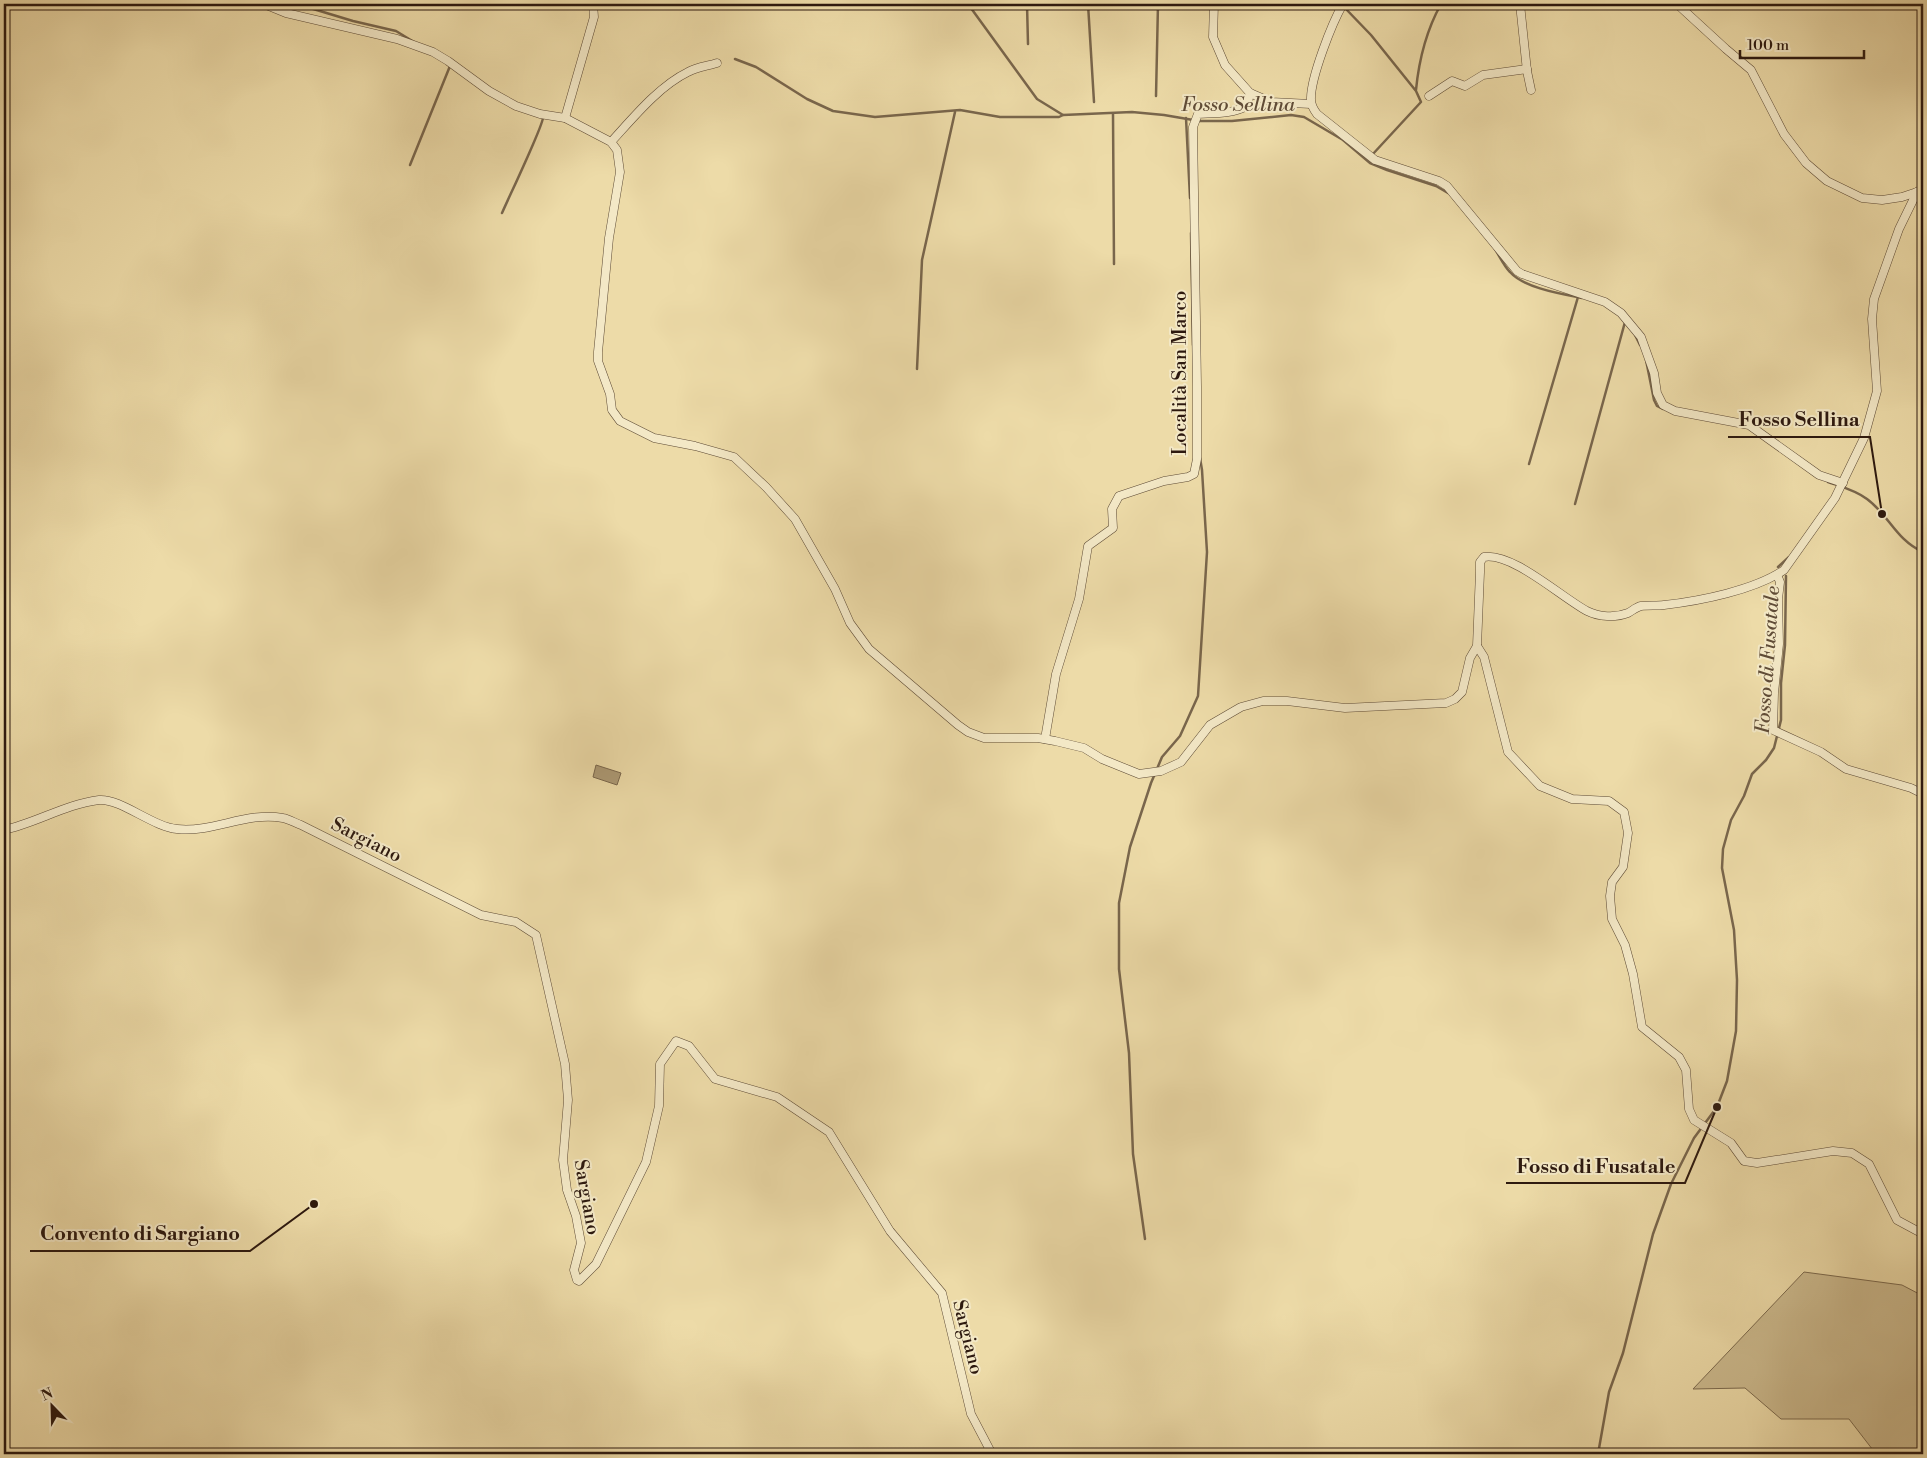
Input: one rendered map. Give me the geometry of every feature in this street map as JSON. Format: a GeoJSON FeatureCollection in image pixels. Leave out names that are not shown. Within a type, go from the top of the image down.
{"type":"FeatureCollection","features":[{"type":"Feature","properties":{"kind":"street"},"geometry":{"type":"LineString","coordinates":[[264,4],[286,13],[397,39],[433,52],[489,91],[516,106],[540,114],[565,118],[611,142],[617,150],[620,172],[602,296],[598,361],[608,385],[615,416],[627,426],[654,438],[695,446],[734,457],[766,487],[795,519],[835,589],[850,623],[869,649],[958,725],[984,738],[1045,739],[1084,748],[1102,759],[1139,774],[1161,771],[1182,762],[1210,725],[1241,707],[1264,701],[1287,701],[1345,708],[1446,703],[1456,699],[1462,692],[1470,658],[1477,646],[1480,562],[1484,557],[1491,556],[1511,563],[1588,611],[1607,616],[1626,614],[1640,606],[1666,605],[1735,592],[1777,575],[1784,570],[1842,485],[1864,438],[1877,390],[1872,319],[1874,299],[1899,229],[1920,190]]}},
{"type":"Feature","properties":{"kind":"street"},"geometry":{"type":"LineString","coordinates":[[565,118],[594,17],[593,4]]}},
{"type":"Feature","properties":{"kind":"street"},"geometry":{"type":"LineString","coordinates":[[1214,4],[1213,37],[1225,65],[1250,93],[1271,102],[1311,104]]}},
{"type":"Feature","properties":{"kind":"street"},"geometry":{"type":"LineString","coordinates":[[1343,4],[1317,66],[1311,98],[1311,104],[1317,114],[1376,160],[1439,181],[1447,186],[1516,270],[1522,274],[1605,302],[1616,309],[1642,336],[1654,373],[1657,393],[1663,405],[1675,411],[1749,425],[1819,475],[1842,485]]}},
{"type":"Feature","properties":{"kind":"street"},"geometry":{"type":"LineString","coordinates":[[1520,4],[1531,90]]}},
{"type":"Feature","properties":{"kind":"street"},"geometry":{"type":"LineString","coordinates":[[1677,4],[1751,70],[1784,134],[1814,171],[1826,181],[1862,198],[1882,200],[1902,197],[1920,190]]}},
{"type":"Feature","properties":{"kind":"street"},"geometry":{"type":"LineString","coordinates":[[611,142],[640,111],[675,79],[690,70],[717,63]]}},
{"type":"Feature","properties":{"kind":"street"},"geometry":{"type":"LineString","coordinates":[[1429,96],[1452,81],[1465,86],[1483,75],[1527,69]]}},
{"type":"Feature","properties":{"kind":"street","name":"Località San Marco"},"geometry":{"type":"LineString","coordinates":[[1045,739],[1056,674],[1079,600],[1088,546],[1113,528],[1112,508],[1119,496],[1164,481],[1188,478],[1194,474],[1197,459],[1197,386],[1193,127],[1198,114],[1227,113],[1247,106],[1250,93]]}},
{"type":"Feature","properties":{"kind":"street"},"geometry":{"type":"LineString","coordinates":[[1777,575],[1780,582],[1778,599],[1779,644],[1774,693],[1777,732],[1821,752],[1846,769],[1911,788],[1923,794]]}},
{"type":"Feature","properties":{"kind":"street"},"geometry":{"type":"LineString","coordinates":[[1477,646],[1484,657],[1508,752],[1540,786],[1572,799],[1609,801],[1624,812],[1628,832],[1622,868],[1612,882],[1610,896],[1612,919],[1625,946],[1634,974],[1642,1027],[1680,1057],[1686,1070],[1689,1109],[1694,1120],[1731,1143],[1744,1161],[1757,1163],[1833,1151],[1852,1154],[1869,1164],[1897,1220],[1923,1234]]}},
{"type":"Feature","properties":{"kind":"street","name":"Sargiano"},"geometry":{"type":"LineString","coordinates":[[4,830],[76,805],[101,800],[112,802],[147,819],[175,829],[196,830],[259,817],[284,818],[481,915],[516,922],[536,935],[566,1064],[568,1100],[563,1160],[566,1190],[576,1216],[581,1243],[574,1270],[577,1280],[579,1281],[596,1264],[646,1162],[660,1106],[660,1064],[676,1041],[689,1046],[715,1079],[777,1098],[829,1132],[890,1231],[942,1293],[971,1414],[992,1454]]}},
{"type":"Feature","properties":{"kind":"street"},"geometry":{"type":"LineString","coordinates":[[1923,1298],[1923,1305]]}},
{"type":"Feature","properties":{"kind":"shaded area"},"geometry":{"type":"Polygon","coordinates":[[[596,765],[621,773],[617,785],[593,777],[596,765]]]}},
{"type":"Feature","properties":{"kind":"shaded area"},"geometry":{"type":"Polygon","coordinates":[[[1804,1272],[1902,1285],[1923,1296],[1923,1454],[1876,1454],[1849,1419],[1781,1419],[1745,1388],[1693,1389],[1804,1272]]]}},
{"type":"Feature","properties":{"kind":"waterway"},"geometry":{"type":"LineString","coordinates":[[310,4],[310,8],[396,31],[414,42]]}},
{"type":"Feature","properties":{"kind":"waterway","name":"Fosso Sellina"},"geometry":{"type":"LineString","coordinates":[[968,4],[1037,99],[1063,115],[1132,112],[1199,121],[1232,121],[1291,115],[1304,117],[1343,140],[1370,163],[1436,186],[1448,193]]}},
{"type":"Feature","properties":{"kind":"waterway"},"geometry":{"type":"LineString","coordinates":[[1027,4],[1028,44]]}},
{"type":"Feature","properties":{"kind":"waterway"},"geometry":{"type":"LineString","coordinates":[[1088,4],[1094,102]]}},
{"type":"Feature","properties":{"kind":"waterway"},"geometry":{"type":"LineString","coordinates":[[1156,96],[1158,4]]}},
{"type":"Feature","properties":{"kind":"waterway"},"geometry":{"type":"LineString","coordinates":[[1416,90],[1424,46],[1431,24],[1441,4]]}},
{"type":"Feature","properties":{"kind":"waterway"},"geometry":{"type":"LineString","coordinates":[[1344,7],[1371,35],[1416,91],[1421,102],[1372,155]]}},
{"type":"Feature","properties":{"kind":"waterway"},"geometry":{"type":"LineString","coordinates":[[735,59],[756,67],[807,99],[833,111],[875,117],[960,110],[1000,117],[1059,117],[1063,115]]}},
{"type":"Feature","properties":{"kind":"waterway"},"geometry":{"type":"LineString","coordinates":[[410,165],[450,66]]}},
{"type":"Feature","properties":{"kind":"waterway"},"geometry":{"type":"LineString","coordinates":[[917,369],[922,260],[955,112]]}},
{"type":"Feature","properties":{"kind":"waterway"},"geometry":{"type":"LineString","coordinates":[[1113,114],[1114,264]]}},
{"type":"Feature","properties":{"kind":"waterway"},"geometry":{"type":"LineString","coordinates":[[502,213],[532,147],[543,117]]}},
{"type":"Feature","properties":{"kind":"waterway"},"geometry":{"type":"LineString","coordinates":[[1186,118],[1190,198]]}},
{"type":"Feature","properties":{"kind":"waterway"},"geometry":{"type":"LineString","coordinates":[[1191,233],[1193,345]]}},
{"type":"Feature","properties":{"kind":"waterway","name":"Fosso Sellina"},"geometry":{"type":"LineString","coordinates":[[1495,249],[1508,270],[1516,278],[1544,290],[1582,298]]}},
{"type":"Feature","properties":{"kind":"waterway"},"geometry":{"type":"LineString","coordinates":[[1529,464],[1578,297]]}},
{"type":"Feature","properties":{"kind":"waterway"},"geometry":{"type":"LineString","coordinates":[[1575,504],[1625,322]]}},
{"type":"Feature","properties":{"kind":"waterway","name":"Fosso Sellina"},"geometry":{"type":"LineString","coordinates":[[1635,335],[1640,345]]}},
{"type":"Feature","properties":{"kind":"waterway","name":"Fosso Sellina"},"geometry":{"type":"LineString","coordinates":[[1646,360],[1654,400],[1657,406],[1663,409]]}},
{"type":"Feature","properties":{"kind":"waterway"},"geometry":{"type":"LineString","coordinates":[[1145,1239],[1133,1154],[1129,1053],[1119,969],[1119,903],[1130,847],[1151,783],[1162,757],[1180,736],[1198,696],[1207,552],[1200,458]]}},
{"type":"Feature","properties":{"kind":"waterway","name":"Fosso Sellina"},"geometry":{"type":"LineString","coordinates":[[1828,482],[1853,491],[1867,499],[1875,505],[1906,541],[1923,552]]}},
{"type":"Feature","properties":{"kind":"waterway","name":"Fosso di Fusatale"},"geometry":{"type":"LineString","coordinates":[[1778,567],[1789,557]]}},
{"type":"Feature","properties":{"kind":"waterway","name":"Fosso di Fusatale"},"geometry":{"type":"LineString","coordinates":[[1598,1454],[1609,1392],[1623,1353],[1653,1234],[1671,1184],[1694,1138],[1717,1107],[1727,1081],[1736,1031],[1737,980],[1734,930],[1722,868],[1723,849],[1731,820],[1744,796],[1752,774],[1766,760],[1774,748],[1781,720],[1786,576]]}},
{"type":"Feature","properties":{"kind":"place","name":"Fosso Sellina"},"geometry":{"type":"Point","coordinates":[1882,514]}},
{"type":"Feature","properties":{"kind":"place","name":"Fosso di Fusatale"},"geometry":{"type":"Point","coordinates":[1717,1107]}},
{"type":"Feature","properties":{"kind":"place","name":"Convento di Sargiano"},"geometry":{"type":"Point","coordinates":[314,1204]}}]}
